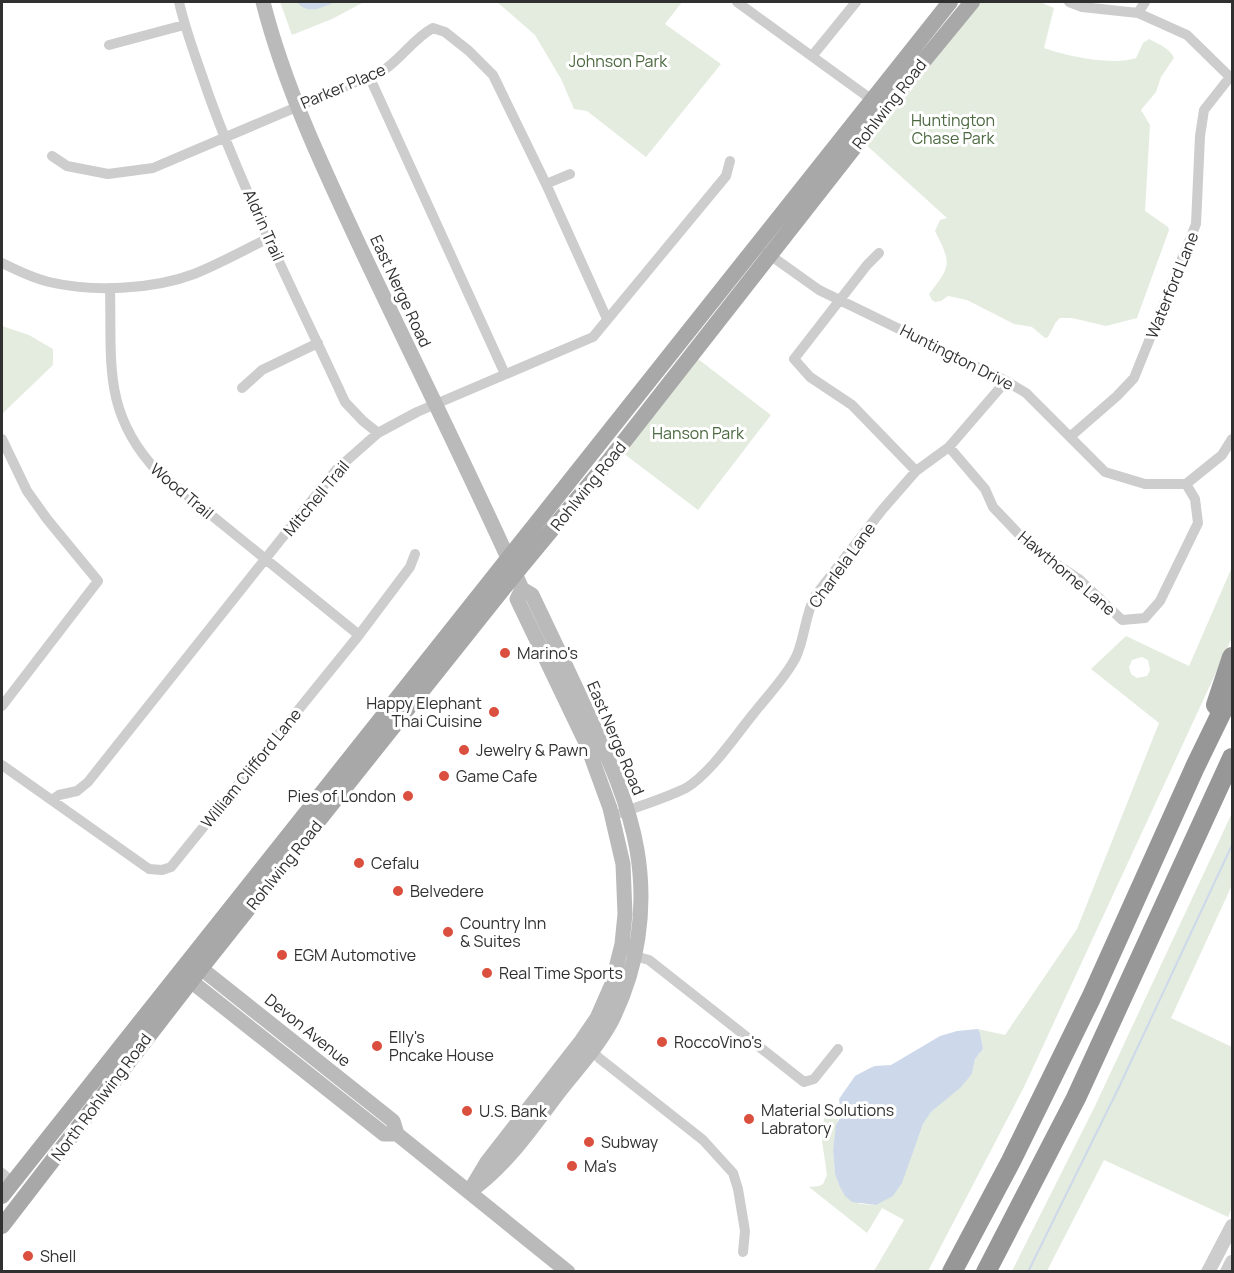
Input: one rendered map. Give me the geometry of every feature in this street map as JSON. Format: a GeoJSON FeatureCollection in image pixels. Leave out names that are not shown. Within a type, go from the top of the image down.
{"type":"FeatureCollection","features":[{"type":"Feature","properties":{"kind":"highway"},"geometry":{"type":"LineString","coordinates":[[1196,767],[1233,657]]}},
{"type":"Feature","properties":{"kind":"highway"},"geometry":{"type":"LineString","coordinates":[[952,1272],[1011,1161],[1091,998],[1233,691]]}},
{"type":"Feature","properties":{"kind":"highway"},"geometry":{"type":"LineString","coordinates":[[986,1272],[1076,1098],[1233,758]]}},
{"type":"Feature","properties":{"kind":"highway"},"geometry":{"type":"LineString","coordinates":[[1154,927],[1233,789]]}},
{"type":"Feature","properties":{"kind":"main road","name":"East Nerge Road"},"geometry":{"type":"LineString","coordinates":[[263,2],[274,42],[297,106],[328,179],[515,574],[532,595],[608,757],[620,814],[625,914],[622,944],[606,1001],[587,1045]]}},
{"type":"Feature","properties":{"kind":"main road","name":"Rohlwing Road"},"geometry":{"type":"LineString","coordinates":[[190,970],[515,574],[879,104],[950,2]]}},
{"type":"Feature","properties":{"kind":"main road","name":"Rohlwing Road"},"geometry":{"type":"LineString","coordinates":[[879,104],[972,2]]}},
{"type":"Feature","properties":{"kind":"main road","name":"East Nerge Road"},"geometry":{"type":"LineString","coordinates":[[469,1192],[487,1162],[615,1013],[635,956],[641,885],[637,850],[620,814]]}},
{"type":"Feature","properties":{"kind":"main road","name":"Devon Avenue"},"geometry":{"type":"LineString","coordinates":[[190,970],[384,1134],[397,1134],[568,1272]]}},
{"type":"Feature","properties":{"kind":"main road","name":"North Rohlwing Road"},"geometry":{"type":"LineString","coordinates":[[2,1215],[9,1205],[5,1190],[190,970]]}},
{"type":"Feature","properties":{"kind":"main road","name":"North Rohlwing Road"},"geometry":{"type":"LineString","coordinates":[[2,1226],[190,970]]}},
{"type":"Feature","properties":{"kind":"main road"},"geometry":{"type":"LineString","coordinates":[[5,1190],[28,1192]]}},
{"type":"Feature","properties":{"kind":"street","name":"Aldrin Trail"},"geometry":{"type":"LineString","coordinates":[[179,2],[184,25],[224,137],[268,238],[345,402],[378,433]]}},
{"type":"Feature","properties":{"kind":"street"},"geometry":{"type":"LineString","coordinates":[[737,2],[879,104]]}},
{"type":"Feature","properties":{"kind":"street"},"geometry":{"type":"LineString","coordinates":[[813,55],[856,2]]}},
{"type":"Feature","properties":{"kind":"street"},"geometry":{"type":"LineString","coordinates":[[1069,2],[1082,8],[1138,12],[1186,35],[1231,78]]}},
{"type":"Feature","properties":{"kind":"street"},"geometry":{"type":"LineString","coordinates":[[1138,12],[1145,2]]}},
{"type":"Feature","properties":{"kind":"street"},"geometry":{"type":"LineString","coordinates":[[109,45],[184,25]]}},
{"type":"Feature","properties":{"kind":"street","name":"Parker Place"},"geometry":{"type":"LineString","coordinates":[[52,156],[67,166],[108,174],[153,168],[369,76],[397,61],[421,34],[434,28],[445,32],[469,51],[493,75],[546,184],[607,319]]}},
{"type":"Feature","properties":{"kind":"street"},"geometry":{"type":"LineString","coordinates":[[369,76],[505,374]]}},
{"type":"Feature","properties":{"kind":"street","name":"Waterford Lane"},"geometry":{"type":"LineString","coordinates":[[1071,436],[1134,378],[1196,224],[1200,136],[1204,110],[1231,78]]}},
{"type":"Feature","properties":{"kind":"street","name":"Mitchell Trail"},"geometry":{"type":"LineString","coordinates":[[52,800],[59,795],[77,792],[88,782],[336,470],[378,433],[417,412],[593,337],[726,176],[730,161]]}},
{"type":"Feature","properties":{"kind":"street"},"geometry":{"type":"LineString","coordinates":[[546,184],[570,174]]}},
{"type":"Feature","properties":{"kind":"street"},"geometry":{"type":"LineString","coordinates":[[2,263],[47,281],[77,287],[110,288],[150,285],[192,274],[268,238]]}},
{"type":"Feature","properties":{"kind":"street","name":"Huntington Drive"},"geometry":{"type":"LineString","coordinates":[[764,251],[819,290],[1006,381],[1026,393],[1105,472],[1145,483],[1186,483]]}},
{"type":"Feature","properties":{"kind":"street"},"geometry":{"type":"LineString","coordinates":[[879,254],[867,265],[794,358],[810,377],[852,405],[916,471]]}},
{"type":"Feature","properties":{"kind":"street","name":"Wood Trail"},"geometry":{"type":"LineString","coordinates":[[110,288],[112,378],[117,406],[126,429],[142,455],[157,471],[359,635]]}},
{"type":"Feature","properties":{"kind":"street"},"geometry":{"type":"LineString","coordinates":[[242,388],[262,370],[318,343]]}},
{"type":"Feature","properties":{"kind":"street","name":"Charlela Lane"},"geometry":{"type":"LineString","coordinates":[[620,814],[686,787],[699,778],[724,751],[779,682],[795,658],[804,634],[809,608],[815,596],[882,510],[916,471],[949,447],[1006,381]]}},
{"type":"Feature","properties":{"kind":"street"},"geometry":{"type":"LineString","coordinates":[[2,439],[27,491],[98,581],[2,705]]}},
{"type":"Feature","properties":{"kind":"street"},"geometry":{"type":"LineString","coordinates":[[1186,483],[1222,455],[1233,439]]}},
{"type":"Feature","properties":{"kind":"street","name":"Hawthorne Lane"},"geometry":{"type":"LineString","coordinates":[[949,447],[985,489],[993,507],[1031,547],[1080,580],[1122,620],[1145,618],[1160,602],[1198,523],[1195,499],[1186,483]]}},
{"type":"Feature","properties":{"kind":"street","name":"William Clifford Lane"},"geometry":{"type":"LineString","coordinates":[[2,765],[149,869],[162,870],[171,867],[359,635],[410,567],[415,554]]}},
{"type":"Feature","properties":{"kind":"street"},"geometry":{"type":"LineString","coordinates":[[635,956],[648,960],[804,1082],[814,1078],[838,1049]]}},
{"type":"Feature","properties":{"kind":"street"},"geometry":{"type":"LineString","coordinates":[[587,1045],[599,1058],[703,1140],[733,1173],[745,1231],[743,1252]]}},
{"type":"Feature","properties":{"kind":"street"},"geometry":{"type":"LineString","coordinates":[[1208,1272],[1233,1226]]}},
{"type":"Feature","properties":{"kind":"street"},"geometry":{"type":"LineString","coordinates":[[1227,1272],[1233,1262]]}},
{"type":"Feature","properties":{"kind":"green space"},"geometry":{"type":"Polygon","coordinates":[[[280,2],[364,2],[332,19],[292,35],[280,2]]]}},
{"type":"Feature","properties":{"kind":"green space","name":"Johnson Park"},"geometry":{"type":"Polygon","coordinates":[[[497,2],[682,2],[665,24],[721,64],[646,157],[587,111],[574,109],[561,79],[535,35],[497,2]]]}},
{"type":"Feature","properties":{"kind":"green space","name":"Huntington Chase Park"},"geometry":{"type":"Polygon","coordinates":[[[979,2],[1040,2],[1054,8],[1044,48],[1053,51],[1090,59],[1126,60],[1136,58],[1143,43],[1149,39],[1167,49],[1174,58],[1161,77],[1156,92],[1141,110],[1150,125],[1145,211],[1169,230],[1137,318],[1106,326],[1072,318],[1060,318],[1045,338],[1032,327],[1014,324],[967,300],[948,296],[935,302],[929,294],[942,276],[947,264],[944,250],[935,231],[940,220],[947,218],[864,143],[979,2]]]}},
{"type":"Feature","properties":{"kind":"green space"},"geometry":{"type":"Polygon","coordinates":[[[2,326],[29,335],[53,349],[53,365],[2,414],[2,326]]]}},
{"type":"Feature","properties":{"kind":"green space","name":"Hanson Park"},"geometry":{"type":"Polygon","coordinates":[[[698,359],[771,415],[698,510],[623,453],[698,359]]]}},
{"type":"Feature","properties":{"kind":"green space"},"geometry":{"type":"Polygon","coordinates":[[[1232,567],[1232,638],[1024,1087],[928,1271],[874,1271],[904,1220],[882,1208],[867,1233],[809,1187],[823,1184],[827,1175],[822,1141],[824,1118],[838,1119],[833,1150],[835,1173],[839,1185],[860,1204],[876,1205],[912,1151],[930,1113],[972,1074],[975,1059],[983,1049],[978,1029],[1005,1035],[1077,929],[1159,723],[1091,669],[1126,636],[1189,666],[1232,567]],[[1142,657],[1132,660],[1129,667],[1131,674],[1137,678],[1147,676],[1150,670],[1148,660],[1142,657]]]}},
{"type":"Feature","properties":{"kind":"green space"},"geometry":{"type":"Polygon","coordinates":[[[1232,813],[1232,885],[1171,1018],[1232,1047],[1232,1207],[1228,1217],[1104,1160],[1047,1271],[1012,1271],[1095,1106],[1232,813]]]}},
{"type":"Feature","properties":{"kind":"water"},"geometry":{"type":"Polygon","coordinates":[[[297,2],[335,2],[310,9],[297,2]]]}},
{"type":"Feature","properties":{"kind":"water"},"geometry":{"type":"Polygon","coordinates":[[[978,1029],[983,1049],[975,1059],[972,1074],[960,1088],[931,1112],[923,1124],[902,1183],[893,1196],[876,1205],[852,1202],[845,1196],[839,1185],[835,1174],[833,1150],[836,1125],[841,1116],[839,1099],[855,1076],[875,1066],[891,1065],[940,1036],[957,1031],[978,1029]]]}},
{"type":"Feature","properties":{"kind":"waterway"},"geometry":{"type":"LineString","coordinates":[[1028,1272],[1120,1085],[1232,845]]}},
{"type":"Feature","properties":{"kind":"place","name":"Marino's"},"geometry":{"type":"Point","coordinates":[505,653]}},
{"type":"Feature","properties":{"kind":"place","name":"Happy Elephant Thai Cuisine"},"geometry":{"type":"Point","coordinates":[494,712]}},
{"type":"Feature","properties":{"kind":"place","name":"Jewelry & Pawn"},"geometry":{"type":"Point","coordinates":[464,750]}},
{"type":"Feature","properties":{"kind":"place","name":"Game Cafe"},"geometry":{"type":"Point","coordinates":[444,776]}},
{"type":"Feature","properties":{"kind":"place","name":"Pies of London"},"geometry":{"type":"Point","coordinates":[408,796]}},
{"type":"Feature","properties":{"kind":"place","name":"Cefalu"},"geometry":{"type":"Point","coordinates":[359,863]}},
{"type":"Feature","properties":{"kind":"place","name":"Belvedere"},"geometry":{"type":"Point","coordinates":[398,891]}},
{"type":"Feature","properties":{"kind":"place","name":"Country Inn & Suites"},"geometry":{"type":"Point","coordinates":[448,932]}},
{"type":"Feature","properties":{"kind":"place","name":"EGM Automotive"},"geometry":{"type":"Point","coordinates":[282,955]}},
{"type":"Feature","properties":{"kind":"place","name":"Real Time Sports"},"geometry":{"type":"Point","coordinates":[487,973]}},
{"type":"Feature","properties":{"kind":"place","name":"RoccoVino's"},"geometry":{"type":"Point","coordinates":[662,1042]}},
{"type":"Feature","properties":{"kind":"place","name":"Elly's Pncake House"},"geometry":{"type":"Point","coordinates":[377,1046]}},
{"type":"Feature","properties":{"kind":"place","name":"U.S. Bank"},"geometry":{"type":"Point","coordinates":[467,1111]}},
{"type":"Feature","properties":{"kind":"place","name":"Material Solutions Labratory"},"geometry":{"type":"Point","coordinates":[749,1119]}},
{"type":"Feature","properties":{"kind":"place","name":"Subway"},"geometry":{"type":"Point","coordinates":[589,1142]}},
{"type":"Feature","properties":{"kind":"place","name":"Ma's"},"geometry":{"type":"Point","coordinates":[572,1166]}},
{"type":"Feature","properties":{"kind":"place","name":"Shell"},"geometry":{"type":"Point","coordinates":[28,1256]}}]}
